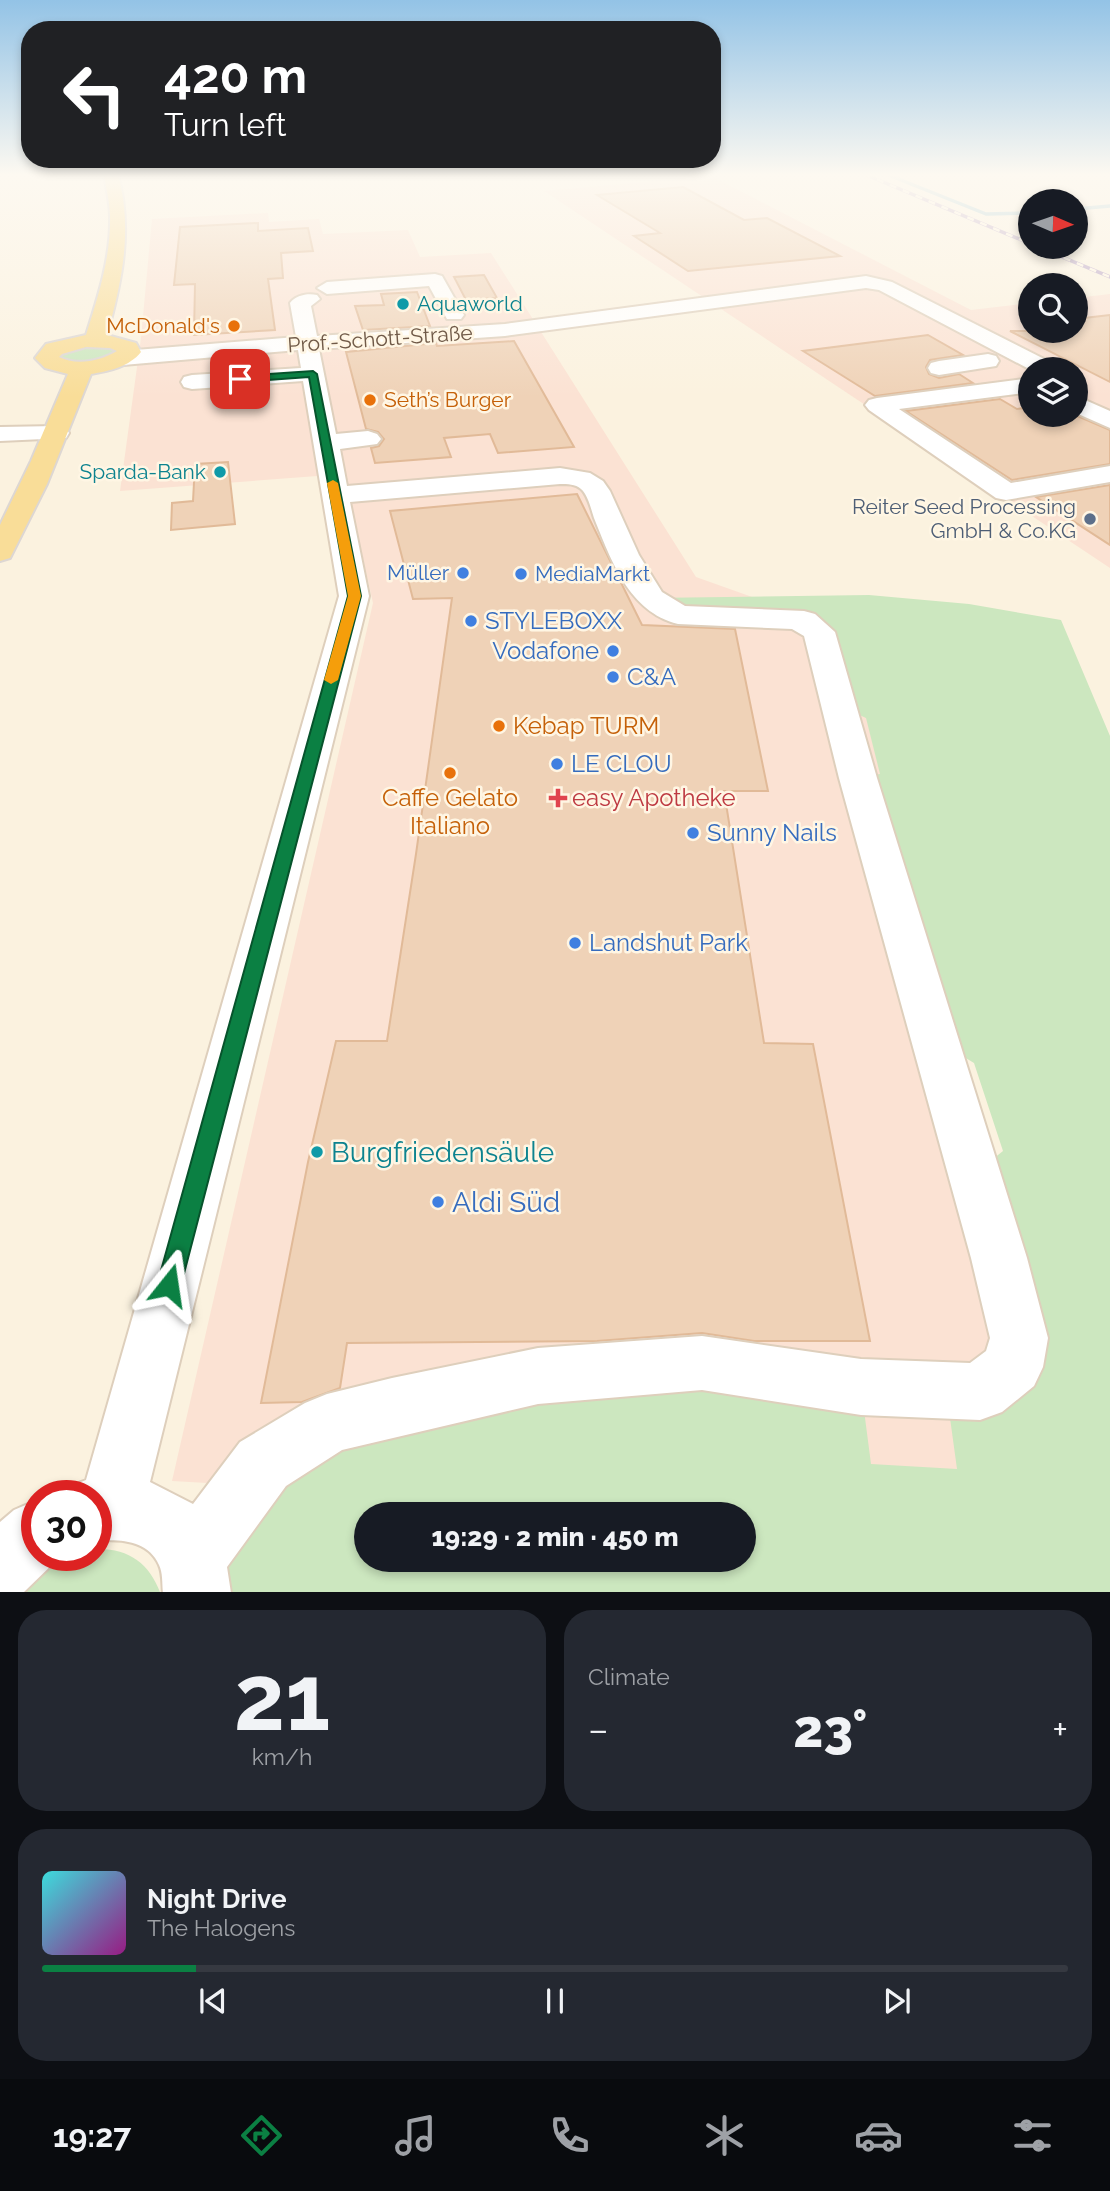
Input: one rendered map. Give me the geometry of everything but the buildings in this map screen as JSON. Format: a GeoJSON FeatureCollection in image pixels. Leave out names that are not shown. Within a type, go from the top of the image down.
{"type":"FeatureCollection","features":[{"type":"Feature","properties":{"kind":"main road"},"geometry":{"type":"LineString","coordinates":[[95,341],[117,248]]}},
{"type":"Feature","properties":{"kind":"main road"},"geometry":{"type":"LineString","coordinates":[[95,341],[125,352],[82,368],[51,364],[46,355],[60,346],[95,341]]}},
{"type":"Feature","properties":{"kind":"main road"},"geometry":{"type":"LineString","coordinates":[[0,552],[23,509],[57,433],[82,368]]}},
{"type":"Feature","properties":{"kind":"street"},"geometry":{"type":"LineString","coordinates":[[843,262],[865,275],[872,283],[885,286],[1024,357]]}},
{"type":"Feature","properties":{"kind":"street"},"geometry":{"type":"LineString","coordinates":[[111,1480],[355,596],[300,303],[323,293],[436,280],[454,315]]}},
{"type":"Feature","properties":{"kind":"street"},"geometry":{"type":"LineString","coordinates":[[701,280],[727,299]]}},
{"type":"Feature","properties":{"kind":"street","name":"Prof.-Schott-Straße"},"geometry":{"type":"LineString","coordinates":[[125,352],[310,354],[727,299],[872,283]]}},
{"type":"Feature","properties":{"kind":"street"},"geometry":{"type":"LineString","coordinates":[[323,293],[362,293],[366,300]]}},
{"type":"Feature","properties":{"kind":"street"},"geometry":{"type":"LineString","coordinates":[[228,366],[310,354]]}},
{"type":"Feature","properties":{"kind":"street"},"geometry":{"type":"LineString","coordinates":[[192,382],[310,354]]}},
{"type":"Feature","properties":{"kind":"street"},"geometry":{"type":"LineString","coordinates":[[968,379],[1010,373],[984,359],[1018,354]]}},
{"type":"Feature","properties":{"kind":"street"},"geometry":{"type":"LineString","coordinates":[[939,368],[988,361]]}},
{"type":"Feature","properties":{"kind":"street"},"geometry":{"type":"LineString","coordinates":[[1018,387],[877,405],[1006,492],[1110,474]]}},
{"type":"Feature","properties":{"kind":"street"},"geometry":{"type":"LineString","coordinates":[[1088,395],[1110,402]]}},
{"type":"Feature","properties":{"kind":"street"},"geometry":{"type":"LineString","coordinates":[[1088,401],[1110,421]]}},
{"type":"Feature","properties":{"kind":"street"},"geometry":{"type":"LineString","coordinates":[[0,434],[57,433]]}},
{"type":"Feature","properties":{"kind":"street"},"geometry":{"type":"LineString","coordinates":[[325,442],[368,439]]}},
{"type":"Feature","properties":{"kind":"street"},"geometry":{"type":"LineString","coordinates":[[194,1576],[263,1464],[327,1424],[392,1407],[538,1376],[702,1363],[861,1387],[980,1392],[1013,1367],[1019,1338],[999,1258],[858,778],[819,632],[804,621],[678,615],[659,604],[650,598],[624,555],[592,483],[583,478],[560,476],[335,495]]}},
{"type":"Feature","properties":{"kind":"street"},"geometry":{"type":"LineString","coordinates":[[112,1508],[138,1510],[161,1520],[179,1536],[194,1576]]}},
{"type":"Feature","properties":{"kind":"street"},"geometry":{"type":"LineString","coordinates":[[0,1568],[21,1548]]}},
{"type":"Feature","properties":{"kind":"shaded area"},"geometry":{"type":"Polygon","coordinates":[[[149,248],[416,248],[420,257],[491,253],[696,577],[842,629],[1066,1405],[989,1527],[756,1514],[756,1502],[545,1502],[172,1481],[373,603],[344,474],[120,491],[141,338],[149,248]]]}},
{"type":"Feature","properties":{"kind":"shaded area"},"geometry":{"type":"Polygon","coordinates":[[[630,248],[851,248],[971,310],[1018,305],[1018,343],[1088,343],[1088,297],[1110,294],[1110,568],[630,248]]]}},
{"type":"Feature","properties":{"kind":"green space"},"geometry":{"type":"Polygon","coordinates":[[[75,345],[122,349],[105,362],[63,363],[56,354],[75,345]]]}},
{"type":"Feature","properties":{"kind":"green space"},"geometry":{"type":"Polygon","coordinates":[[[869,595],[969,604],[1061,620],[1110,736],[1110,1592],[198,1592],[263,1464],[538,1376],[861,1387],[871,1464],[957,1469],[950,1418],[1013,1367],[973,1175],[1003,1151],[974,1063],[936,1040],[858,778],[880,774],[866,718],[838,705],[819,632],[678,615],[650,598],[869,595]]]}},
{"type":"Feature","properties":{"kind":"green space"},"geometry":{"type":"Polygon","coordinates":[[[112,1550],[136,1559],[143,1565],[160,1592],[23,1592],[44,1571],[112,1571],[112,1550]]]}},
{"type":"Feature","properties":{"kind":"railway"},"geometry":{"type":"LineString","coordinates":[[1067,259],[1110,277]]}},
{"type":"Feature","properties":{"kind":"slow traffic"},"geometry":{"type":"LineString","coordinates":[[331,680],[355,596],[333,483]]}},
{"type":"Feature","properties":{"kind":"place","name":"Aquaworld"},"geometry":{"type":"Point","coordinates":[403,304]}},
{"type":"Feature","properties":{"kind":"place","name":"McDonald's"},"geometry":{"type":"Point","coordinates":[234,326]}},
{"type":"Feature","properties":{"kind":"place","name":"Seth’s Burger"},"geometry":{"type":"Point","coordinates":[370,400]}},
{"type":"Feature","properties":{"kind":"place","name":"Sparda-Bank"},"geometry":{"type":"Point","coordinates":[220,472]}},
{"type":"Feature","properties":{"kind":"place","name":"Reiter Seed Processing GmbH & Co.KG"},"geometry":{"type":"Point","coordinates":[1090,519]}},
{"type":"Feature","properties":{"kind":"place","name":"Müller"},"geometry":{"type":"Point","coordinates":[463,573]}},
{"type":"Feature","properties":{"kind":"place","name":"MediaMarkt"},"geometry":{"type":"Point","coordinates":[521,574]}},
{"type":"Feature","properties":{"kind":"place","name":"STYLEBOXX"},"geometry":{"type":"Point","coordinates":[471,621]}},
{"type":"Feature","properties":{"kind":"place","name":"Vodafone"},"geometry":{"type":"Point","coordinates":[613,651]}},
{"type":"Feature","properties":{"kind":"place","name":"C&A"},"geometry":{"type":"Point","coordinates":[613,677]}},
{"type":"Feature","properties":{"kind":"place","name":"Kebap TURM"},"geometry":{"type":"Point","coordinates":[499,726]}},
{"type":"Feature","properties":{"kind":"place","name":"LE CLOU"},"geometry":{"type":"Point","coordinates":[557,764]}},
{"type":"Feature","properties":{"kind":"place","name":"Caffe Gelato Italiano"},"geometry":{"type":"Point","coordinates":[450,773]}},
{"type":"Feature","properties":{"kind":"place","name":"easy Apotheke"},"geometry":{"type":"Point","coordinates":[558,798]}},
{"type":"Feature","properties":{"kind":"place","name":"Sunny Nails"},"geometry":{"type":"Point","coordinates":[693,833]}},
{"type":"Feature","properties":{"kind":"place","name":"Landshut Park"},"geometry":{"type":"Point","coordinates":[575,943]}},
{"type":"Feature","properties":{"kind":"place","name":"Burgfriedensäule"},"geometry":{"type":"Point","coordinates":[317,1152]}},
{"type":"Feature","properties":{"kind":"place","name":"Aldi Süd"},"geometry":{"type":"Point","coordinates":[438,1202]}},
{"type":"Feature","properties":{"kind":"route"},"geometry":{"type":"LineString","coordinates":[[169,1285],[355,596],[313,374],[240,379]]}}]}
